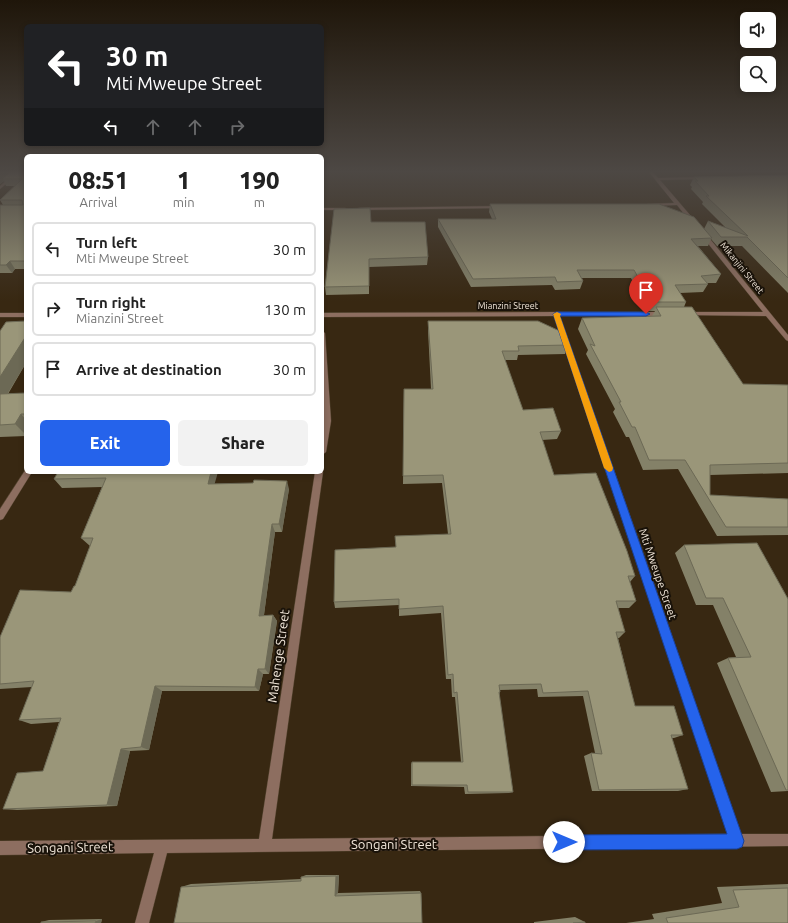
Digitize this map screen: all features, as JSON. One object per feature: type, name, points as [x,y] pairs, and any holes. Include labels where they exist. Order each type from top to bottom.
[{"type":"street","name":"Mikanjini Street","points":[[688,215],[788,339]]},
{"type":"street","name":"Mti Mweupe Street","points":[[556,314],[737,841]]},
{"type":"street","name":"Mianzini Street","points":[[324,315],[673,314]]},
{"type":"street","points":[[681,314],[767,314]]},
{"type":"street","points":[[0,315],[24,315]]},
{"type":"street","points":[[324,368],[327,420],[324,439]]},
{"type":"street","points":[[0,516],[3,507],[27,474]]},
{"type":"street","name":"Mahenge Street","points":[[265,845],[319,474]]},
{"type":"street","name":"Songani Street","points":[[0,848],[788,840]]},
{"type":"street","points":[[142,923],[162,846]]},
{"type":"building","points":[[0,215],[24,215],[24,261],[10,261],[6,265],[0,265]]},
{"type":"building","points":[[333,215],[371,215],[371,222],[425,222],[428,257],[369,259],[369,286],[325,287]]},
{"type":"building","points":[[494,215],[689,215],[694,217],[712,238],[691,239],[721,274],[701,276],[708,284],[675,285],[686,302],[652,302],[634,270],[577,270],[583,281],[557,282],[555,277],[473,279],[438,219],[496,219]]},
{"type":"building","points":[[726,215],[788,215],[788,278],[747,237],[721,237],[708,221],[748,236]]},
{"type":"building","points":[[656,307],[692,307],[743,384],[788,385],[788,463],[710,465],[710,495],[788,499],[788,527],[726,527],[685,460],[649,460],[635,427],[632,427],[619,402],[621,402],[590,344],[595,346],[582,318],[661,316]]},
{"type":"building","points":[[24,321],[24,339],[0,377],[0,331],[6,322]]},
{"type":"building","points":[[428,321],[538,321],[564,333],[568,345],[518,346],[519,351],[502,351],[523,410],[553,408],[561,431],[540,432],[554,475],[596,473],[627,551],[635,576],[628,576],[636,601],[616,601],[625,632],[616,632],[635,706],[674,706],[683,735],[671,735],[688,789],[599,790],[591,753],[602,754],[588,691],[543,693],[541,684],[499,685],[513,792],[468,792],[467,785],[412,785],[412,762],[463,762],[457,692],[454,693],[453,674],[448,675],[443,606],[399,609],[399,599],[334,602],[335,550],[396,547],[395,536],[451,534],[443,475],[403,476],[404,389],[433,389]]},
{"type":"building","points":[[24,393],[24,414],[21,414],[15,424],[0,425],[0,394]]},
{"type":"building","points":[[57,474],[210,474],[208,484],[253,483],[254,480],[287,481],[279,524],[272,524],[259,616],[273,615],[265,669],[258,669],[255,687],[155,686],[141,747],[121,749],[107,805],[3,809],[17,773],[43,771],[61,718],[19,720],[34,681],[0,684],[0,637],[20,590],[71,592],[75,586],[93,538],[81,538],[106,478],[54,479]]},
{"type":"building","points":[[757,543],[788,599],[788,790],[786,790],[728,658],[751,657],[723,598],[706,598],[684,545]]},
{"type":"building","points":[[336,876],[335,896],[421,893],[422,923],[174,923],[181,887],[301,881],[301,877]]},
{"type":"building","points":[[788,888],[788,923],[668,923],[666,918],[739,907],[733,890]]},
{"type":"building","points":[[96,921],[95,923],[41,923],[41,922]]},
{"type":"slow traffic","points":[[557,314],[609,468]]},
{"type":"route","points":[[564,842],[737,841],[556,314],[646,314]]}]
